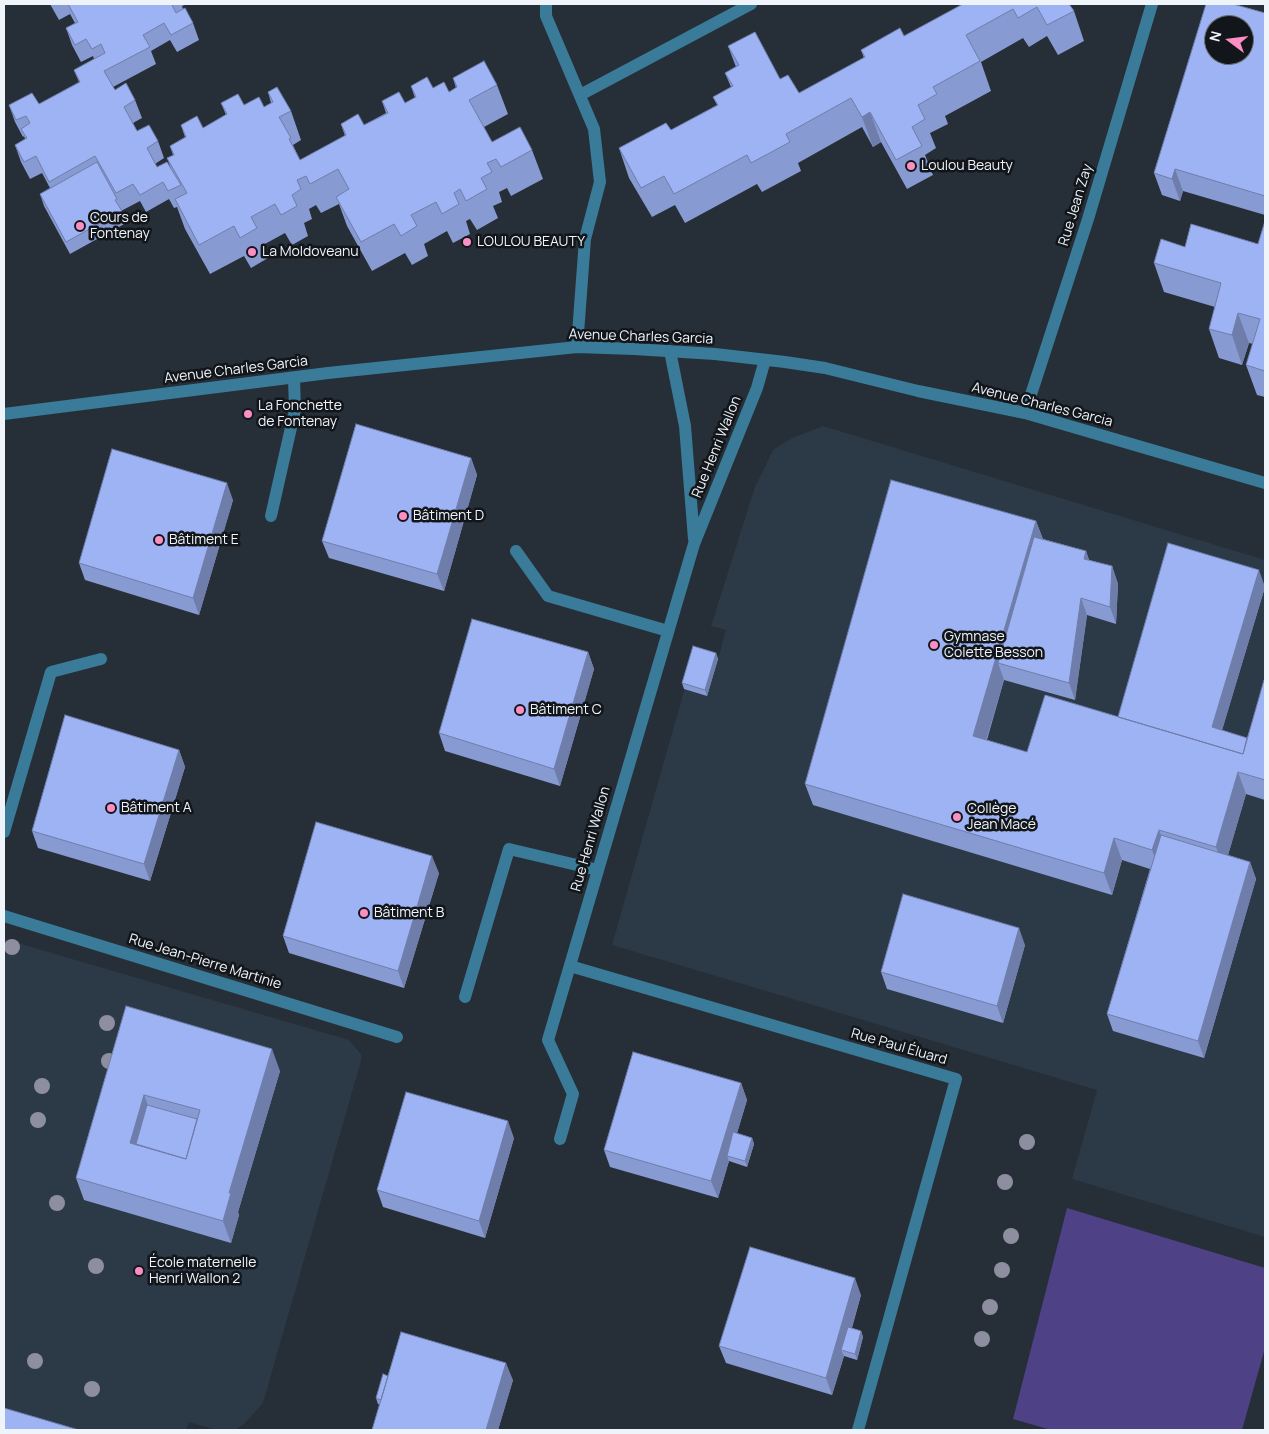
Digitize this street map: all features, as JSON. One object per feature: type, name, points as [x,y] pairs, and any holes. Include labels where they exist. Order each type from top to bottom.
[{"type":"street","points":[[546,4],[546,16],[594,129],[600,182],[585,239],[577,347]]},
{"type":"street","points":[[580,96],[751,4]]},
{"type":"street","name":"Rue Jean Zay","points":[[1025,413],[1088,218],[1152,4]]},
{"type":"street","name":"Avenue Charles Garcia","points":[[4,414],[294,378],[577,347],[670,351],[825,368],[918,391],[1025,413],[1265,483]]},
{"type":"street","name":"Rue Henri Wallon","points":[[670,351],[686,426],[694,544]]},
{"type":"street","name":"Rue Henri Wallon","points":[[560,1139],[573,1094],[548,1040],[694,544],[757,388],[765,360]]},
{"type":"street","points":[[271,516],[295,410],[294,378]]},
{"type":"street","points":[[516,551],[548,596],[668,631]]},
{"type":"street","points":[[4,832],[52,672],[101,659]]},
{"type":"street","points":[[465,997],[509,849],[598,870]]},
{"type":"street","name":"Rue Jean-Pierre Martinie","points":[[4,916],[397,1038]]},
{"type":"street","name":"Rue Paul Éluard","points":[[570,966],[956,1079],[858,1430]]},
{"type":"shaded area","name":"Collège Jean Macé","points":[[823,426],[1265,560],[1265,1237],[1072,1179],[1097,1090],[612,945],[695,652],[718,659],[726,630],[711,626],[755,487],[773,450],[792,438]]},
{"type":"shaded area","points":[[4,939],[349,1040],[361,1054],[361,1061],[263,1403],[244,1424],[235,1430],[216,1430],[189,1422],[186,1430],[4,1430]]},
{"type":"shaded area","points":[[1067,1208],[1265,1268],[1265,1348],[1242,1430],[1051,1430],[1013,1419]]},
{"type":"building","points":[[68,4],[173,4],[176,13],[185,8],[193,23],[171,35],[164,23],[143,35],[150,47],[104,71],[115,90],[126,83],[135,100],[124,107],[137,131],[149,125],[158,141],[147,148],[157,167],[167,162],[181,185],[168,191],[163,182],[140,195],[133,184],[116,193],[95,156],[49,182],[36,156],[24,162],[15,145],[27,138],[21,129],[30,123],[26,116],[16,120],[9,105],[32,93],[39,104],[80,82],[74,70],[105,53],[101,44],[92,49],[86,39],[75,45],[66,28],[78,22]]},
{"type":"building","points":[[963,4],[1069,4],[1074,11],[1047,25],[1037,7],[1018,18],[1013,9],[966,35],[980,61],[933,87],[937,94],[918,105],[925,119],[912,127],[922,146],[896,160],[870,112],[862,117],[851,98],[786,134],[790,142],[751,163],[747,155],[674,194],[664,176],[641,188],[619,148],[666,123],[671,130],[718,105],[713,97],[733,86],[725,73],[739,65],[728,46],[755,32],[780,79],[788,75],[799,93],[865,57],[861,50],[900,28],[904,36]]},
{"type":"building","points":[[1206,4],[1233,4],[1265,13],[1265,196],[1175,169],[1172,179],[1154,173]]},
{"type":"building","points":[[484,61],[497,85],[469,100],[492,142],[520,127],[532,150],[501,167],[496,159],[487,163],[492,172],[481,178],[487,189],[466,201],[460,189],[454,193],[459,204],[442,214],[436,202],[411,215],[417,226],[401,236],[394,224],[361,242],[336,197],[349,189],[338,169],[310,184],[306,176],[297,180],[301,189],[292,195],[297,206],[281,215],[275,204],[251,217],[257,228],[240,238],[234,226],[199,245],[175,199],[187,193],[167,158],[174,155],[170,146],[186,137],[181,125],[197,116],[203,128],[227,114],[221,103],[238,94],[244,105],[259,97],[264,107],[273,102],[268,92],[277,87],[291,111],[279,117],[291,138],[289,139],[300,160],[346,135],[341,124],[358,114],[364,125],[388,113],[382,101],[399,92],[405,103],[416,97],[411,86],[427,77],[433,88],[444,82],[449,92],[457,87],[453,78]]},
{"type":"building","points":[[97,162],[122,211],[66,242],[40,194]]},
{"type":"building","points":[[1265,221],[1265,371],[1246,365],[1260,319],[1238,313],[1232,335],[1209,329],[1221,283],[1154,263],[1161,239],[1185,247],[1191,224],[1258,244]]},
{"type":"building","name":"Bâtiment D","points":[[356,424],[471,458],[437,574],[322,541]]},
{"type":"building","name":"Bâtiment E","points":[[112,449],[227,483],[193,598],[79,563]]},
{"type":"building","points":[[891,480],[1036,521],[973,736],[1027,752],[1045,695],[1243,754],[1265,680],[1265,780],[1238,772],[1216,847],[1159,830],[1152,850],[1114,838],[1104,873],[805,784]]},
{"type":"building","points":[[1034,537],[1086,551],[1084,559],[1112,566],[1110,607],[1081,598],[1069,683],[998,663]]},
{"type":"building","points":[[1168,543],[1259,570],[1212,727],[1247,738],[1243,754],[1118,717]]},
{"type":"building","name":"Bâtiment C","points":[[472,619],[588,652],[554,769],[439,733]]},
{"type":"building","points":[[693,646],[716,653],[705,690],[682,683]]},
{"type":"building","name":"Bâtiment A","points":[[65,715],[179,750],[144,864],[32,831]]},
{"type":"building","name":"Bâtiment B","points":[[316,822],[432,856],[398,971],[283,936]]},
{"type":"building","points":[[1161,835],[1250,862],[1198,1041],[1107,1014]]},
{"type":"building","points":[[903,894],[1019,928],[997,1006],[881,972]]},
{"type":"building","points":[[126,1006],[272,1049],[229,1193],[231,1193],[223,1221],[76,1178]],"holes":[[[144,1095],[200,1110],[186,1159],[130,1143]]]},
{"type":"building","points":[[633,1052],[741,1083],[711,1181],[604,1150]]},
{"type":"building","points":[[406,1092],[508,1121],[479,1221],[377,1190]]},
{"type":"building","points":[[147,1105],[197,1119],[186,1159],[136,1144]]},
{"type":"building","points":[[733,1132],[752,1138],[745,1161],[727,1156]]},
{"type":"building","points":[[750,1247],[855,1278],[826,1378],[719,1346]]},
{"type":"building","points":[[848,1327],[861,1331],[855,1354],[841,1350]]},
{"type":"building","points":[[401,1332],[506,1363],[486,1430],[372,1430]]},
{"type":"building","points":[[383,1374],[388,1376],[381,1400],[376,1398]]},
{"type":"building","points":[[4,1408],[79,1430],[4,1430]]},
{"type":"place","name":"Loulou Beauty","points":[[911,166]]},
{"type":"place","name":"Cours de Fontenay","points":[[80,226]]},
{"type":"place","name":"LOULOU BEAUTY","points":[[467,242]]},
{"type":"place","name":"La Moldoveanu","points":[[252,252]]},
{"type":"place","name":"La Fonchette de Fontenay","points":[[248,414]]},
{"type":"place","name":"Bâtiment D","points":[[403,516]]},
{"type":"place","name":"Bâtiment E","points":[[159,540]]},
{"type":"place","name":"Gymnase Colette Besson","points":[[934,645]]},
{"type":"place","name":"Bâtiment C","points":[[520,710]]},
{"type":"place","name":"Bâtiment A","points":[[111,808]]},
{"type":"place","name":"Collège Jean Macé","points":[[957,817]]},
{"type":"place","name":"Bâtiment B","points":[[364,913]]},
{"type":"place","name":"École maternelle Henri Wallon 2","points":[[139,1271]]}]
